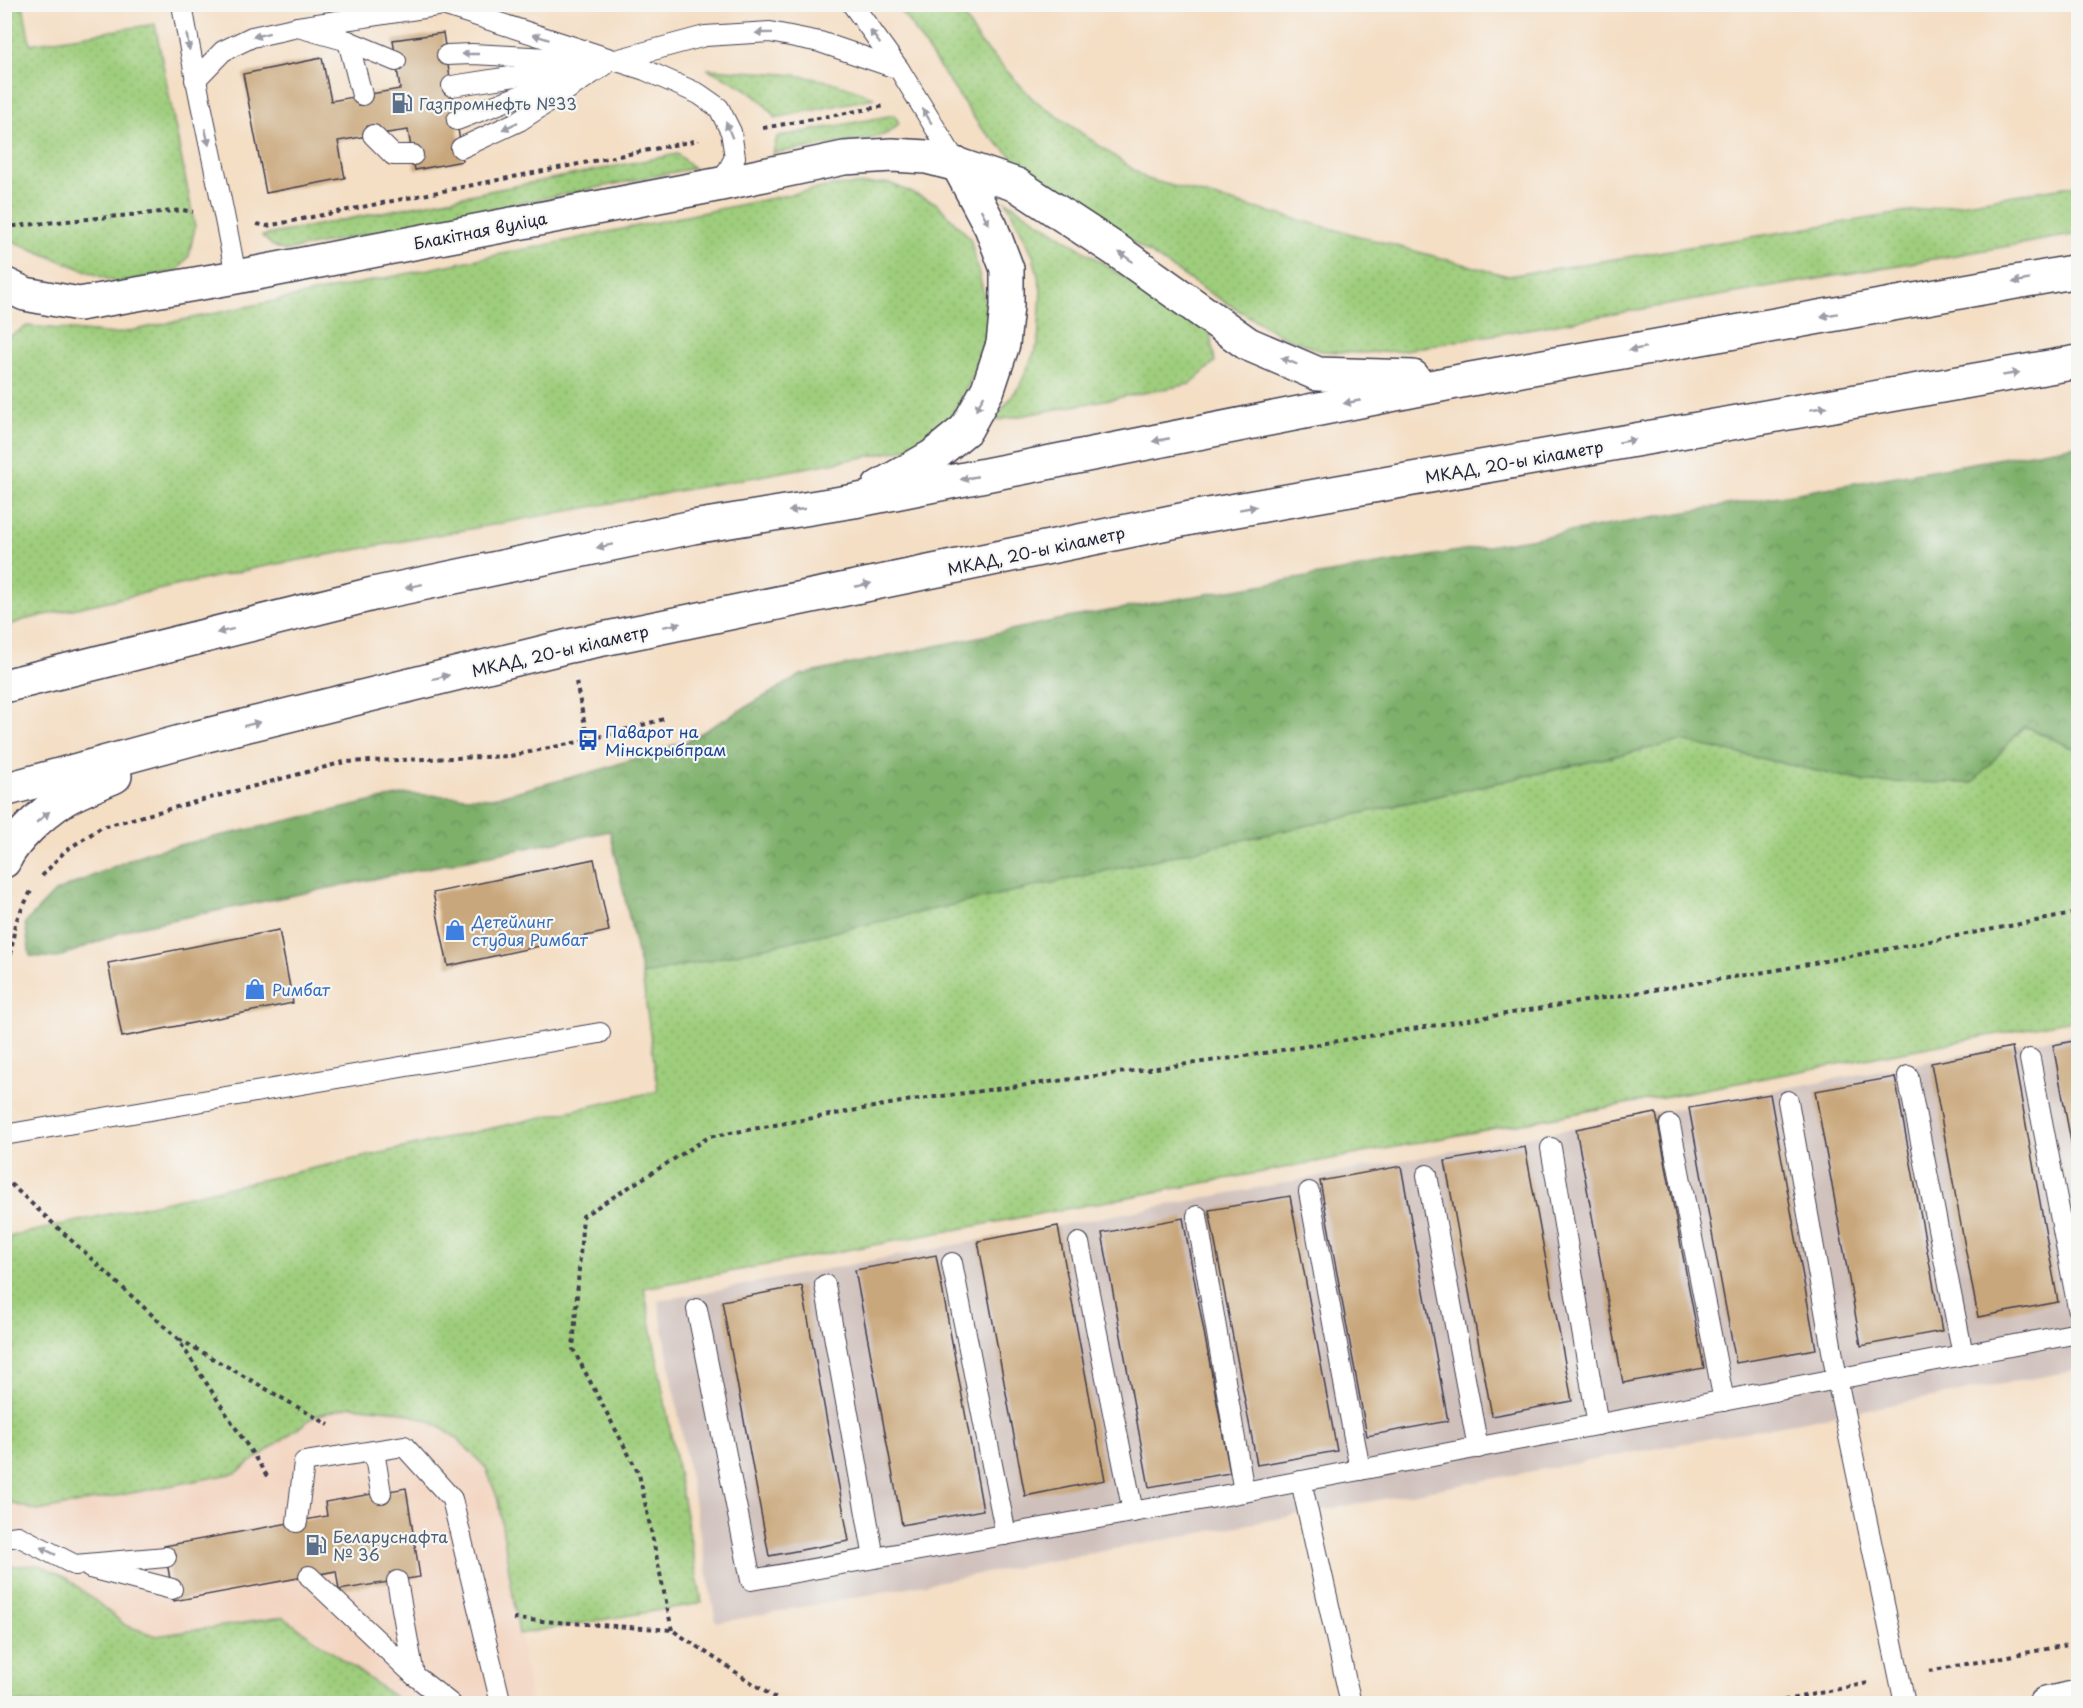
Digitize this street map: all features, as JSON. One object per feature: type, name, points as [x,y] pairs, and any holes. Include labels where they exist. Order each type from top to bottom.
[{"type":"main road","name":"Блакітная вуліца","points":[[4,284],[25,294],[79,304],[236,277],[721,184],[844,158],[892,155],[927,157],[1017,185],[1116,250],[1248,344],[1318,374],[1471,379]]},
{"type":"main road","points":[[854,501],[933,456],[966,429],[988,389],[1004,344],[1007,306],[1006,269],[991,227],[958,165]]},
{"type":"main road","points":[[4,686],[373,594],[693,527],[854,501],[1471,379],[2079,271]]},
{"type":"main road","name":"МКАД, 20-ы кіламетр","points":[[4,790],[195,738],[569,646],[1191,518],[2079,362]]},
{"type":"main road","points":[[4,861],[29,829],[63,800],[195,738]]},
{"type":"main road","points":[[2045,1704],[2079,1697]]},
{"type":"lane","points":[[182,4],[195,80],[236,277]]},
{"type":"lane","points":[[852,4],[899,69],[958,165]]},
{"type":"lane","points":[[195,80],[223,51],[252,37],[298,27],[443,5],[645,70],[699,94],[719,108],[731,132],[735,157],[721,184]]},
{"type":"lane","points":[[298,27],[348,41],[396,61]]},
{"type":"lane","points":[[457,120],[612,61],[705,36],[770,32],[820,42],[899,69]]},
{"type":"lane","points":[[348,41],[362,95]]},
{"type":"lane","points":[[447,55],[472,54],[612,61]]},
{"type":"lane","points":[[452,86],[612,61]]},
{"type":"lane","points":[[461,148],[519,122],[612,61]]},
{"type":"lane","points":[[373,135],[393,155],[413,155]]},
{"type":"lane","points":[[4,1135],[600,1033]]},
{"type":"lane","points":[[2030,1059],[2079,1308]]},
{"type":"lane","points":[[1908,1076],[1963,1355]]},
{"type":"lane","points":[[1788,1101],[1837,1379],[1905,1704]]},
{"type":"lane","points":[[1670,1125],[1724,1401]]},
{"type":"lane","points":[[1551,1148],[1598,1425]]},
{"type":"lane","points":[[1427,1176],[1478,1448]]},
{"type":"lane","points":[[1309,1192],[1360,1470]]},
{"type":"lane","points":[[1197,1216],[1244,1492]]},
{"type":"lane","points":[[1079,1243],[1133,1512]]},
{"type":"lane","points":[[952,1263],[1006,1535]]},
{"type":"lane","points":[[825,1285],[874,1558]]},
{"type":"lane","points":[[697,1309],[751,1580],[1244,1492],[2079,1333]]},
{"type":"lane","points":[[297,1522],[304,1462],[404,1446],[452,1499],[501,1704]]},
{"type":"lane","points":[[374,1451],[381,1493]]},
{"type":"lane","points":[[1301,1481],[1351,1704]]},
{"type":"lane","points":[[4,1538],[18,1536],[75,1565],[172,1589]]},
{"type":"lane","points":[[75,1565],[166,1557]]},
{"type":"lane","points":[[309,1576],[414,1676],[451,1704]]},
{"type":"lane","points":[[397,1581],[414,1676]]},
{"type":"path","points":[[775,126],[885,106]]},
{"type":"path","points":[[4,227],[183,210],[267,226],[677,145]]},
{"type":"path","points":[[4,501],[4,506]]},
{"type":"path","points":[[569,646],[588,740]]},
{"type":"path","points":[[4,1051],[7,1051],[8,978],[15,923],[36,882],[65,851],[102,827],[344,762],[510,756],[588,740],[664,719]]},
{"type":"path","points":[[672,1630],[639,1474],[573,1349],[583,1216],[709,1137],[912,1100],[1233,1058],[1765,972],[2079,913]]},
{"type":"path","points":[[4,1178],[177,1338],[374,1451]]},
{"type":"path","points":[[177,1338],[297,1522]]},
{"type":"path","points":[[480,1617],[672,1630],[784,1704]]},
{"type":"shaded area","points":[[2078,1033],[2078,1370],[716,1623],[658,1301]]},
{"type":"shaded area","points":[[351,1406],[398,1411],[430,1421],[457,1438],[486,1468],[498,1500],[531,1703],[403,1703],[283,1617],[156,1636],[126,1625],[106,1610],[8,1566],[5,1569],[5,1494],[11,1503],[38,1511],[236,1473],[315,1416]]},
{"type":"green space","points":[[5,5],[23,5],[30,44],[155,24],[195,227],[189,256],[177,271],[117,283],[21,245],[5,236]]},
{"type":"green space","points":[[897,5],[957,5],[979,41],[1033,99],[1147,179],[1508,276],[2078,185],[2078,234],[1399,351],[1360,353],[1321,351],[1280,335],[1210,293],[1037,179],[981,128]]},
{"type":"green space","points":[[707,69],[813,78],[854,89],[874,98],[775,118],[762,101],[754,95]]},
{"type":"green space","points":[[894,115],[899,123],[887,133],[871,139],[773,153],[777,137]]},
{"type":"green space","points":[[677,154],[694,168],[285,251],[273,246],[262,236]]},
{"type":"green space","points":[[889,183],[936,203],[970,238],[990,319],[975,372],[952,417],[919,447],[256,568],[23,620],[5,627],[4,526],[12,501],[4,478],[5,339],[27,326],[115,334],[831,186]]},
{"type":"green space","points":[[1006,201],[1210,332],[1215,362],[1190,384],[994,421],[1020,385],[1038,344],[1041,290],[1033,255]]},
{"type":"green space","points":[[2078,445],[2078,750],[2024,726],[1973,783],[1867,782],[1682,741],[642,975],[610,831],[132,928],[57,958],[30,956],[25,923],[55,892],[148,852],[406,794],[492,798],[603,769],[689,740],[801,675],[1067,618]]},
{"type":"green space","points":[[2024,726],[2078,750],[2078,1019],[644,1288],[702,1603],[519,1634],[498,1500],[486,1468],[457,1438],[430,1421],[398,1411],[351,1406],[315,1416],[236,1473],[38,1511],[11,1503],[5,1494],[4,1284],[11,1236],[658,1091],[642,975],[1682,741],[1867,782],[1973,782]]},
{"type":"green space","points":[[40,1565],[67,1578],[125,1625],[156,1636],[283,1617],[403,1703],[5,1703],[5,1569],[8,1566]]},
{"type":"building","points":[[443,33],[463,161],[415,170],[408,130],[373,135],[338,141],[345,178],[266,193],[243,74],[322,58],[331,101],[400,89],[393,40]]},
{"type":"building","points":[[594,859],[609,931],[448,966],[433,893]]},
{"type":"building","points":[[279,930],[293,1003],[122,1037],[108,963]]},
{"type":"building","points":[[2078,1040],[2078,1174],[2077,1174],[2053,1045]]},
{"type":"building","points":[[2012,1047],[2058,1302],[1978,1317],[1931,1063]]},
{"type":"building","points":[[1895,1077],[1942,1331],[1861,1346],[1815,1091]]},
{"type":"building","points":[[1770,1094],[1816,1349],[1736,1363],[1689,1108]]},
{"type":"building","points":[[1656,1113],[1704,1368],[1623,1383],[1576,1129]]},
{"type":"building","points":[[1525,1147],[1572,1401],[1492,1416],[1445,1161]]},
{"type":"building","points":[[1401,1166],[1448,1421],[1367,1436],[1320,1181]]},
{"type":"building","points":[[1290,1196],[1337,1451],[1257,1465],[1209,1210]]},
{"type":"building","points":[[1183,1218],[1230,1473],[1149,1487],[1102,1233]]},
{"type":"building","points":[[1058,1226],[1105,1480],[1025,1496],[978,1241]]},
{"type":"building","points":[[936,1255],[983,1510],[902,1525],[855,1270]]},
{"type":"building","points":[[802,1286],[849,1541],[769,1556],[722,1301]]},
{"type":"building","points":[[406,1488],[420,1577],[339,1590],[336,1571],[174,1601],[164,1546],[327,1516],[325,1502]]},
{"type":"place","name":"Газпромнефть №33","points":[[402,103]]},
{"type":"place","name":"Паварот на Мінскрыбпрам","points":[[588,740]]},
{"type":"place","name":"Детейлинг студия Римбат","points":[[455,930]]},
{"type":"place","name":"Римбат","points":[[255,989]]},
{"type":"place","name":"Беларуснафта № 36","points":[[316,1545]]}]
